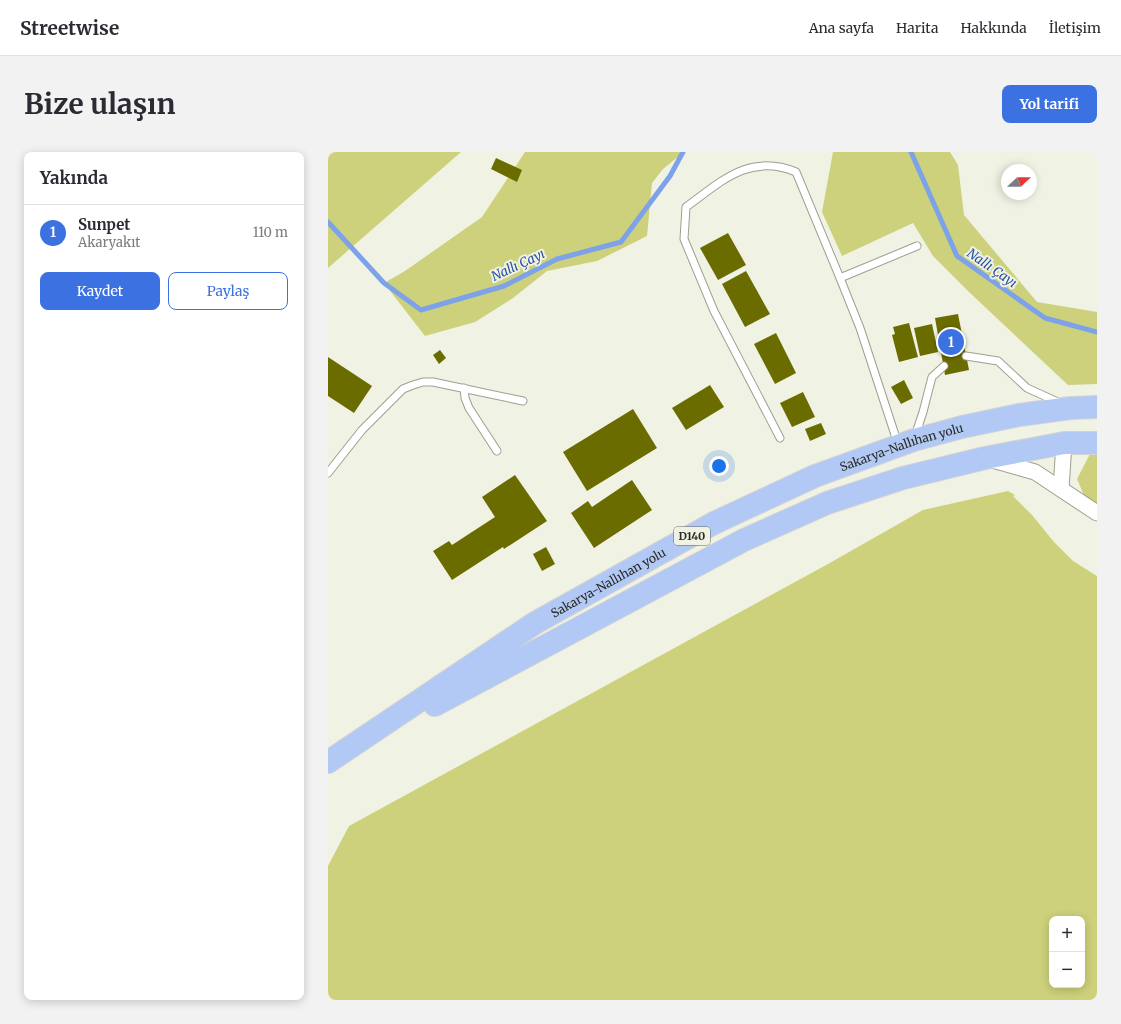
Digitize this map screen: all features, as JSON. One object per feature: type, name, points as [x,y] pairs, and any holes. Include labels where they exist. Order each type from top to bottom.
[{"type":"main road","name":"Sakarya-Nallıhan yolu","points":[[1097,407],[1071,408],[1012,417],[962,427],[906,443],[815,476],[714,523],[535,623],[328,762],[744,540],[827,503],[903,478],[985,458],[1064,443],[1097,442]]},
{"type":"street","points":[[1061,489],[1064,443]]},
{"type":"street","points":[[985,458],[1035,472],[1097,513]]},
{"type":"lane","points":[[780,438],[714,311],[684,239],[686,207],[737,172],[747,168],[769,165],[787,168],[796,172],[906,443]]},
{"type":"lane","points":[[840,278],[917,246]]},
{"type":"lane","points":[[966,356],[998,361],[1027,388],[1071,408]]},
{"type":"lane","points":[[906,443],[923,412],[932,377],[944,366]]},
{"type":"lane","points":[[328,473],[362,430],[396,396],[404,389],[413,385],[423,382],[433,382],[523,401]]},
{"type":"lane","points":[[464,388],[465,398],[469,408],[497,451]]},
{"type":"green space","points":[[328,152],[461,152],[328,268]]},
{"type":"green space","points":[[525,152],[684,152],[663,169],[652,183],[647,236],[597,261],[547,271],[513,298],[475,322],[425,336],[384,283],[405,271],[482,217]]},
{"type":"green space","points":[[833,152],[950,152],[958,165],[964,215],[1037,302],[1097,312],[1097,384],[1068,385],[933,256],[913,223],[842,256],[822,212]]},
{"type":"green space","points":[[1097,451],[1097,506],[1086,500],[1077,479],[1091,452]]},
{"type":"green space","points":[[1008,491],[1015,495],[1013,496],[1073,561],[1097,576],[1097,1000],[328,1000],[328,866],[349,826],[828,564],[923,510]]},
{"type":"building","points":[[496,158],[522,170],[517,182],[491,169]]},
{"type":"building","points":[[728,233],[746,265],[718,280],[700,248]]},
{"type":"building","points":[[746,271],[770,314],[745,327],[722,284]]},
{"type":"building","points":[[958,314],[969,370],[945,375],[935,318]]},
{"type":"building","points":[[909,323],[918,357],[899,362],[892,335],[895,334],[893,327]]},
{"type":"building","points":[[932,324],[938,352],[920,356],[914,328]]},
{"type":"building","points":[[776,333],[796,373],[775,384],[754,344]]},
{"type":"building","points":[[440,350],[446,358],[439,364],[433,355]]},
{"type":"building","points":[[328,357],[372,386],[354,413],[328,396]]},
{"type":"building","points":[[904,380],[913,398],[901,404],[891,387]]},
{"type":"building","points":[[710,385],[724,407],[686,430],[672,408]]},
{"type":"building","points":[[803,392],[815,417],[792,427],[780,403]]},
{"type":"building","points":[[633,409],[657,448],[587,491],[563,452]]},
{"type":"building","points":[[821,423],[826,434],[810,441],[805,429]]},
{"type":"building","points":[[515,475],[547,521],[452,580],[433,551],[449,541],[452,545],[495,517],[482,497]]},
{"type":"building","points":[[632,480],[652,510],[594,548],[571,513],[588,501],[592,507]]},
{"type":"building","points":[[546,547],[555,564],[542,571],[533,554]]},
{"type":"waterway","name":"Nallı Çayı","points":[[328,222],[384,283],[421,310],[504,286],[557,259],[621,242],[670,176],[683,152]]},
{"type":"waterway","name":"Nallı Çayı","points":[[911,152],[957,256],[1045,318],[1097,332]]},
{"type":"place","name":"Sunpet","points":[[951,342]]}]
